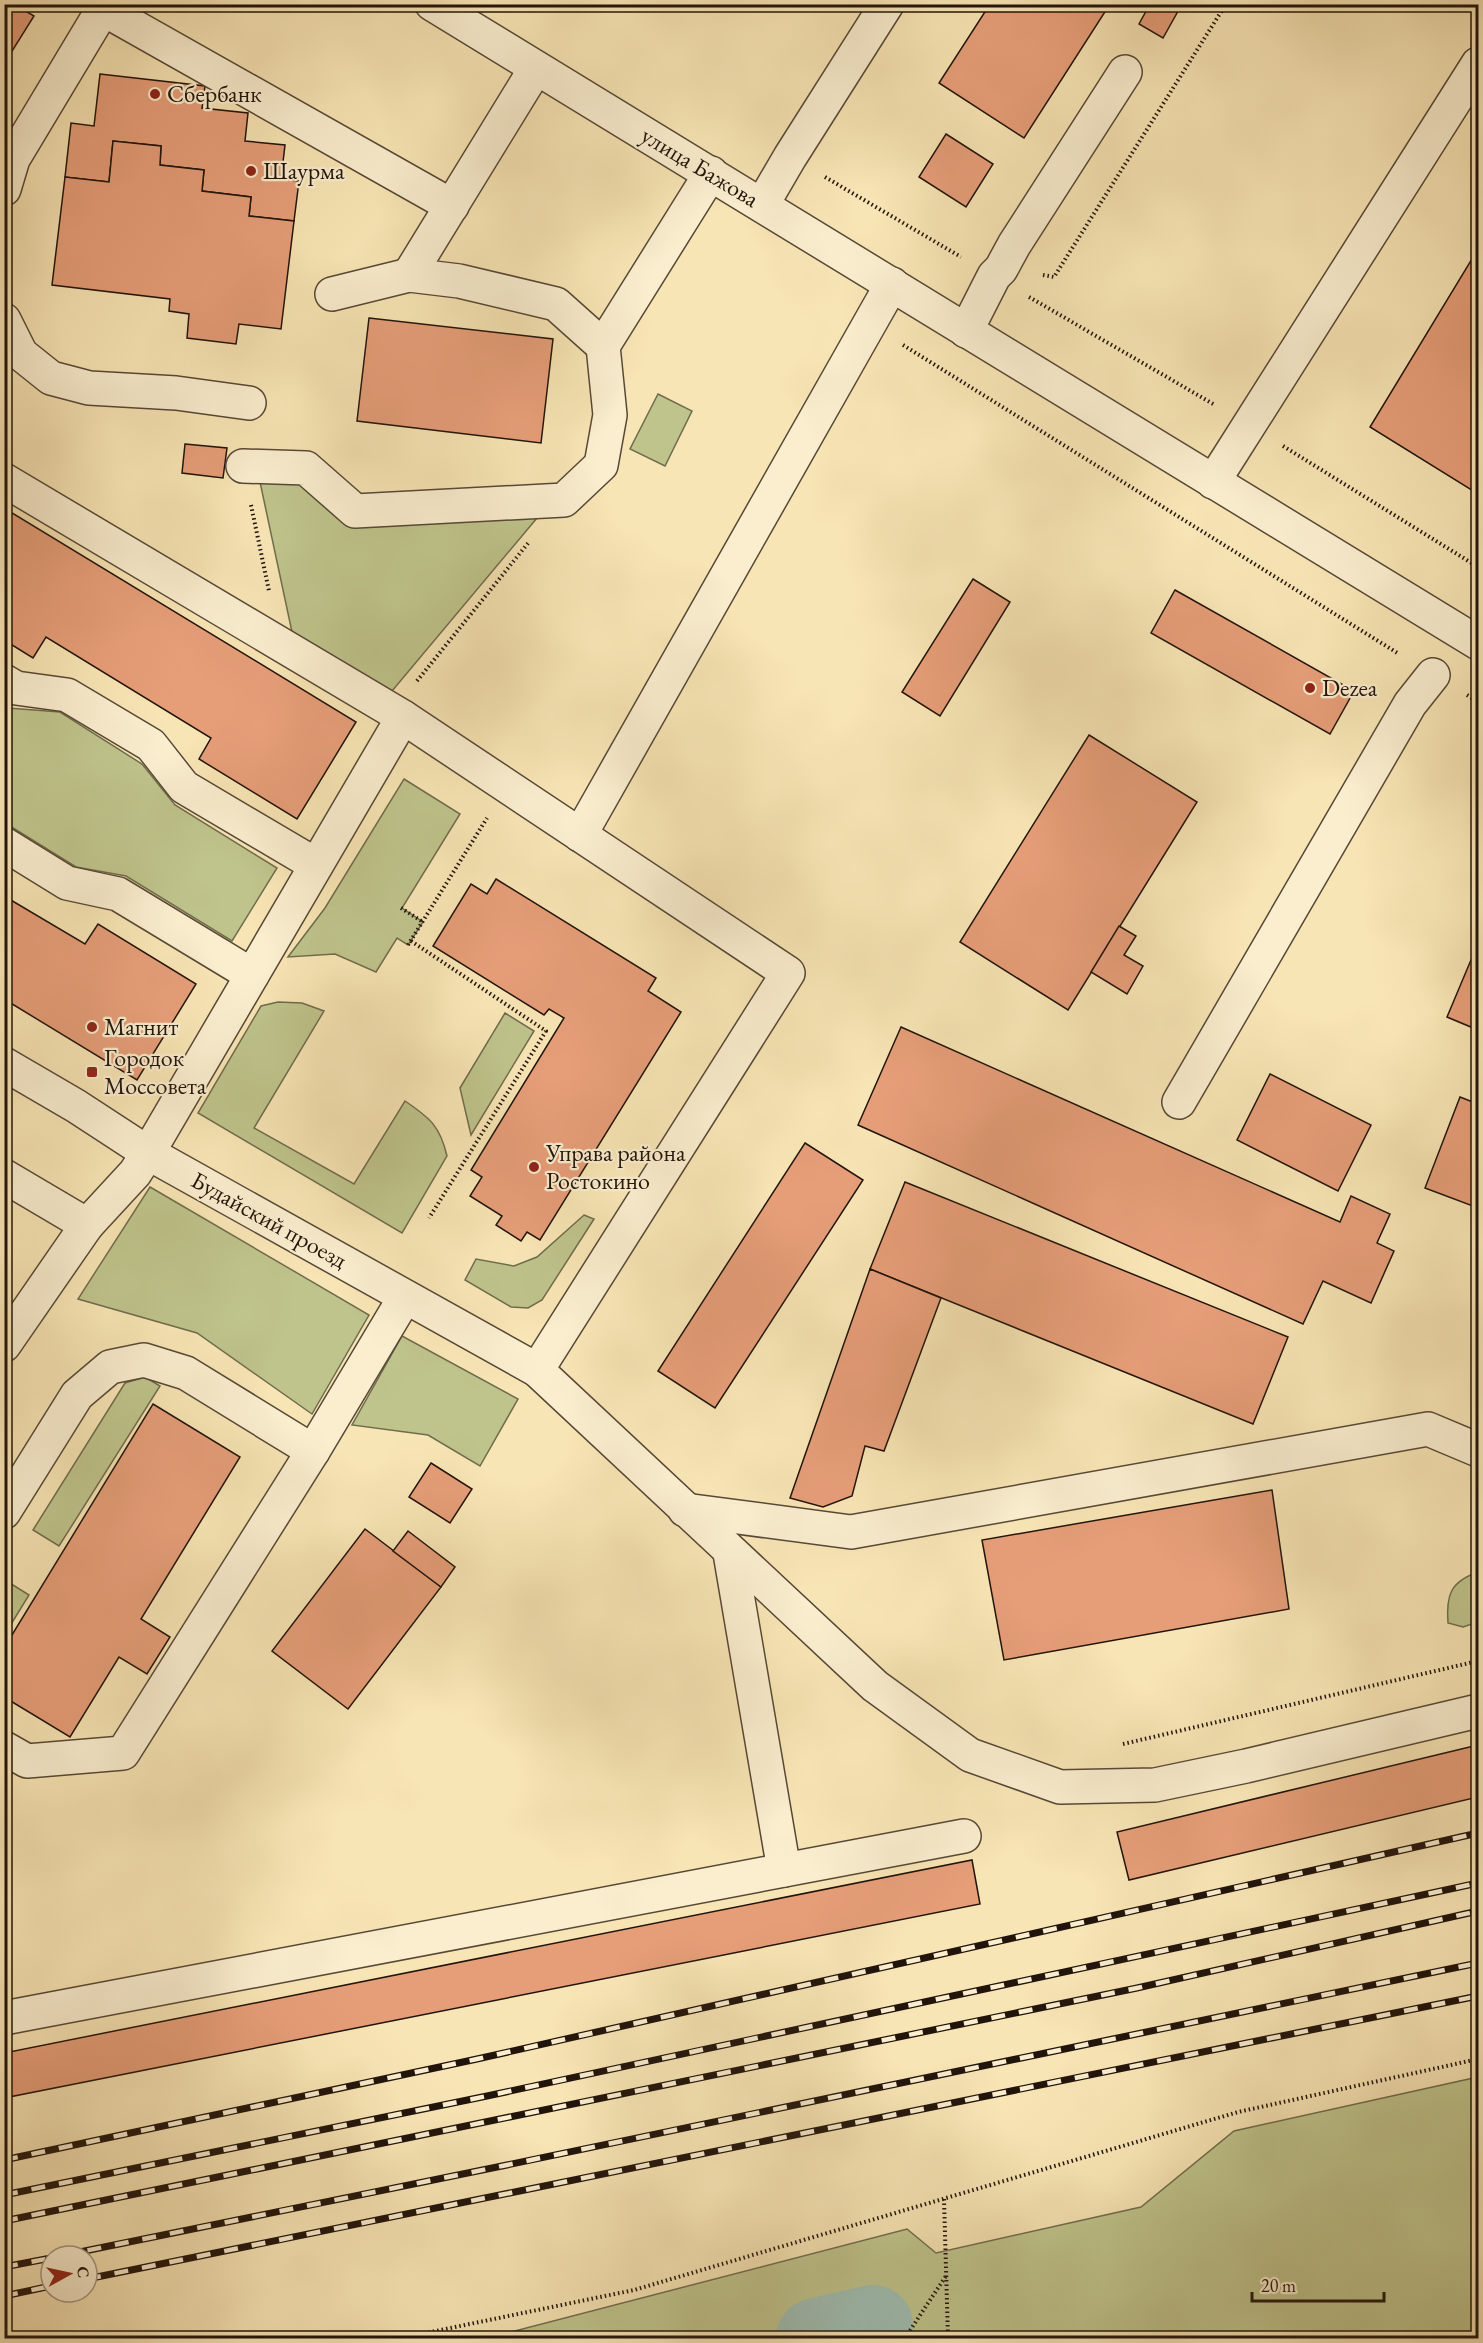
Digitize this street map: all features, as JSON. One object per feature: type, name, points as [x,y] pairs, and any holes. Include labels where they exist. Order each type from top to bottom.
[{"type":"street","name":"улица Бажова","points":[[432,4],[1479,643]]},
{"type":"street","points":[[762,205],[887,4]]},
{"type":"street","points":[[4,189],[13,159],[105,7],[452,206]]},
{"type":"street","points":[[1213,482],[1479,64]]},
{"type":"street","points":[[409,275],[536,68]]},
{"type":"street","points":[[966,331],[1014,245],[1125,72]]},
{"type":"street","points":[[243,466],[306,468],[355,511],[564,500],[601,465],[610,415],[603,346],[711,173]]},
{"type":"street","points":[[332,294],[409,275],[459,281],[556,304],[603,346]]},
{"type":"street","points":[[580,835],[892,284]]},
{"type":"street","points":[[4,320],[21,354],[51,378],[89,388],[176,393],[249,403]]},
{"type":"street","points":[[4,480],[398,714],[788,973],[537,1370]]},
{"type":"street","points":[[1179,1102],[1410,705],[1433,675]]},
{"type":"street","points":[[4,681],[16,688],[67,695],[151,745],[184,787],[316,865]]},
{"type":"street","points":[[4,1345],[87,1225],[135,1173],[148,1153],[316,865],[398,714]]},
{"type":"street","points":[[4,844],[68,883],[118,894],[252,975]]},
{"type":"street","name":"Будайский проезд","points":[[4,1065],[76,1106],[148,1153],[537,1370],[730,1553],[875,1686],[970,1755],[1060,1787],[1155,1785],[1246,1766],[1479,1710]]},
{"type":"street","points":[[4,1176],[87,1225]]},
{"type":"street","points":[[4,1748],[27,1761],[123,1753],[313,1451],[405,1297]]},
{"type":"street","points":[[4,1512],[77,1395],[110,1367],[144,1360],[186,1372],[313,1451]]},
{"type":"street","points":[[685,1510],[851,1532],[1428,1429],[1479,1450]]},
{"type":"street","points":[[730,1553],[784,1870]]},
{"type":"street","points":[[4,2018],[964,1836]]},
{"type":"path","points":[[997,273],[1054,277],[1226,4]]},
{"type":"path","points":[[790,157],[997,273],[1479,567]]},
{"type":"path","points":[[870,324],[1479,702]]},
{"type":"path","points":[[243,466],[279,644]]},
{"type":"path","points":[[398,714],[564,500]]},
{"type":"path","points":[[429,1218],[546,1031],[409,943],[491,813]]},
{"type":"path","points":[[401,908],[423,922]]},
{"type":"path","points":[[1115,1746],[1479,1661]]},
{"type":"path","points":[[402,2338],[634,2290],[1238,2112],[1479,2059]]},
{"type":"path","points":[[944,2199],[948,2338]]},
{"type":"path","points":[[905,2338],[946,2276]]},
{"type":"green space","points":[[658,394],[692,411],[665,466],[630,449]]},
{"type":"green space","points":[[260,482],[300,484],[347,525],[542,512],[392,691],[292,632]]},
{"type":"green space","points":[[5,705],[8,708],[60,712],[142,764],[175,805],[277,868],[232,941],[126,876],[76,867],[5,823]]},
{"type":"green space","points":[[404,779],[460,814],[402,908],[423,922],[408,945],[397,938],[376,972],[335,954],[288,957],[325,908]]},
{"type":"green space","points":[[278,1002],[302,1003],[324,1011],[254,1128],[354,1184],[405,1101],[414,1107],[433,1124],[441,1137],[447,1156],[402,1233],[198,1113],[261,1006]]},
{"type":"green space","points":[[505,1013],[534,1031],[471,1135],[460,1088]]},
{"type":"green space","points":[[150,1187],[369,1315],[312,1414],[197,1333],[78,1299]]},
{"type":"green space","points":[[584,1215],[594,1219],[542,1300],[528,1308],[511,1307],[465,1280],[476,1259],[514,1266],[537,1257]]},
{"type":"green space","points":[[402,1336],[518,1399],[480,1466],[428,1435],[352,1425]]},
{"type":"green space","points":[[145,1377],[160,1386],[59,1546],[33,1530],[125,1383]]},
{"type":"green space","points":[[1478,1572],[1478,1622],[1463,1627],[1448,1623],[1449,1597],[1452,1591],[1461,1580]]},
{"type":"green space","points":[[5,1580],[29,1595],[5,1634]]},
{"type":"green space","points":[[1478,2077],[1478,2338],[488,2338],[907,2229],[936,2253],[1141,2207],[1234,2131]]},
{"type":"building","points":[[4,4],[14,4],[34,16],[4,64]]},
{"type":"building","points":[[990,4],[1110,4],[1024,138],[939,83]]},
{"type":"building","points":[[1150,4],[1182,4],[1163,38],[1139,24]]},
{"type":"building","points":[[100,74],[205,86],[202,108],[248,113],[245,141],[285,145],[281,179],[299,181],[294,221],[249,216],[251,197],[202,191],[204,170],[160,165],[161,146],[113,141],[109,182],[65,177],[71,123],[94,126]]},
{"type":"building","points":[[946,134],[993,164],[966,207],[919,177]]},
{"type":"building","points":[[113,141],[161,146],[160,165],[204,170],[202,191],[251,197],[249,216],[294,221],[281,329],[239,324],[236,344],[187,338],[189,314],[169,311],[170,299],[52,285],[65,177],[109,182]]},
{"type":"building","points":[[1478,249],[1478,494],[1370,427]]},
{"type":"building","points":[[369,318],[553,339],[541,443],[357,421]]},
{"type":"building","points":[[185,444],[227,448],[223,478],[182,473]]},
{"type":"building","points":[[4,508],[356,722],[297,819],[199,759],[211,738],[46,637],[33,658],[4,640]]},
{"type":"building","points":[[973,579],[1010,602],[940,716],[902,692]]},
{"type":"building","points":[[1175,590],[1354,691],[1330,734],[1151,633]]},
{"type":"building","points":[[1089,735],[1197,802],[1068,1010],[960,942]]},
{"type":"building","points":[[496,879],[656,978],[648,991],[681,1012],[540,1240],[527,1232],[521,1241],[496,1225],[502,1216],[470,1196],[482,1177],[471,1170],[564,1018],[549,1009],[544,1015],[433,946],[471,884],[487,894]]},
{"type":"building","points":[[4,896],[85,944],[98,924],[196,984],[137,1080],[4,999]]},
{"type":"building","points":[[1119,926],[1136,936],[1124,955],[1143,966],[1127,994],[1091,972]]},
{"type":"building","points":[[1476,948],[1478,949],[1478,1030],[1447,1017]]},
{"type":"building","points":[[901,1027],[1340,1222],[1351,1196],[1390,1214],[1377,1243],[1394,1251],[1371,1303],[1323,1281],[1303,1324],[858,1125]]},
{"type":"building","points":[[1270,1074],[1371,1125],[1338,1191],[1237,1140]]},
{"type":"building","points":[[1460,1097],[1478,1104],[1478,1208],[1425,1188]]},
{"type":"building","points":[[805,1143],[863,1180],[715,1408],[658,1371]]},
{"type":"building","points":[[905,1182],[1288,1337],[1253,1424],[870,1269]]},
{"type":"building","points":[[870,1269],[941,1298],[884,1451],[865,1446],[852,1496],[823,1507],[790,1498]]},
{"type":"building","points":[[153,1404],[240,1457],[141,1619],[170,1637],[147,1674],[119,1657],[70,1737],[4,1697],[4,1648]]},
{"type":"building","points":[[431,1463],[472,1489],[450,1523],[409,1497]]},
{"type":"building","points":[[1272,1490],[1289,1609],[1004,1660],[982,1540]]},
{"type":"building","points":[[365,1529],[441,1587],[348,1709],[272,1651]]},
{"type":"building","points":[[408,1531],[455,1567],[441,1587],[393,1551]]},
{"type":"building","points":[[1478,1745],[1478,1797],[1129,1880],[1117,1832]]},
{"type":"building","points":[[972,1860],[980,1904],[4,2098],[4,2053]]},
{"type":"waterway","points":[[854,2330],[855,2310]]},
{"type":"waterway","points":[[816,2338],[873,2325]]},
{"type":"railway","points":[[4,2160],[477,2059],[1478,1833]]},
{"type":"railway","points":[[4,2195],[487,2096],[1478,1883]]},
{"type":"railway","points":[[4,2221],[1137,1988],[1478,1911]]},
{"type":"railway","points":[[99,2248],[1478,1963]]},
{"type":"railway","points":[[99,2277],[1478,1996]]},
{"type":"railway","points":[[4,2267],[39,2260]]},
{"type":"railway","points":[[4,2296],[39,2289]]},
{"type":"place","name":"Сбербанк","points":[[155,94]]},
{"type":"place","name":"Шаурма","points":[[251,171]]},
{"type":"place","name":"Dezea","points":[[1310,688]]},
{"type":"place","name":"Магнит","points":[[92,1027]]},
{"type":"place","name":"Городок Моссовета","points":[[92,1072]]},
{"type":"place","name":"Управа района Ростокино","points":[[534,1167]]}]
